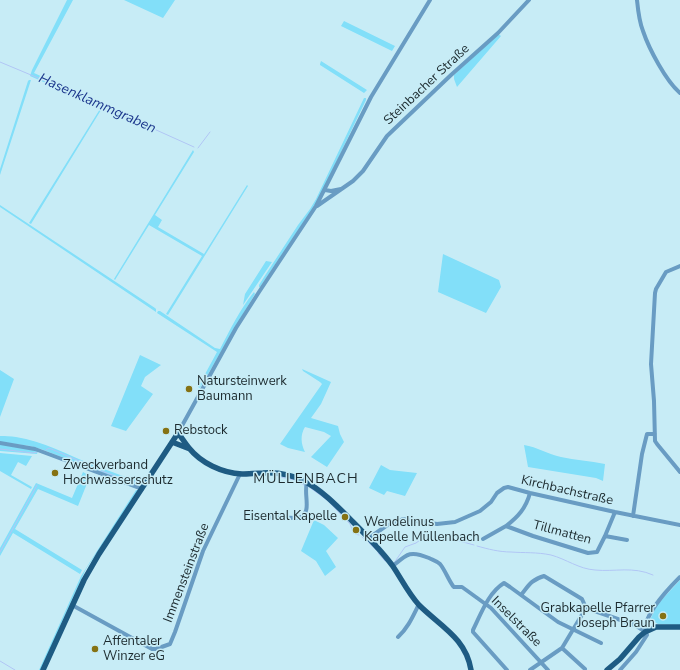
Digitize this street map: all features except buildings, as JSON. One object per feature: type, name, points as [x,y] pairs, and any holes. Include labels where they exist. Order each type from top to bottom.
[{"type":"main road","points":[[43,670],[56,644],[72,605],[95,560],[178,433],[190,449],[204,461],[216,468],[240,474],[272,473],[297,478],[332,500],[369,538],[393,566],[419,604],[458,640],[471,670]]},
{"type":"main road","points":[[172,442],[190,449]]},
{"type":"main road","points":[[607,670],[620,659],[645,632],[656,627],[680,627]]},
{"type":"street","points":[[178,433],[236,328],[316,206],[370,97],[430,0]]},
{"type":"street","name":"Steinbacher Straße","points":[[316,206],[353,181],[363,171],[387,136],[498,32],[529,0]]},
{"type":"street","points":[[637,0],[642,30],[654,56],[675,89],[680,93]]},
{"type":"street","points":[[325,190],[343,188]]},
{"type":"street","points":[[680,266],[666,272],[656,289],[651,364],[654,396],[655,438],[657,444],[680,472]]},
{"type":"street","points":[[633,516],[642,454],[647,434],[655,434]]},
{"type":"street","points":[[0,443],[35,448],[142,489]]},
{"type":"street","name":"Immensteinstraße","points":[[72,605],[152,649],[164,647],[170,644],[176,632],[203,551],[240,474]]},
{"type":"street","points":[[255,519],[258,517],[299,518],[303,516],[307,509],[307,485]]},
{"type":"street","name":"Kirchbachstraße","points":[[369,538],[386,526],[403,519],[437,524],[454,522],[480,511],[491,502],[497,493],[508,487],[633,516],[680,524]]},
{"type":"street","name":"Tillmatten","points":[[483,540],[515,520],[522,512],[530,493]]},
{"type":"street","name":"Tillmatten","points":[[506,526],[588,553],[596,552],[605,536],[615,512]]},
{"type":"street","name":"Tillmatten","points":[[605,536],[627,540]]},
{"type":"street","name":"Inselstraße","points":[[393,566],[404,556],[412,554],[421,555],[436,561],[440,564],[454,587],[462,587],[498,615],[548,670]]},
{"type":"street","points":[[521,595],[536,578],[544,576],[582,599],[586,608],[635,625],[645,632]]},
{"type":"street","points":[[620,670],[636,652],[647,634],[644,627],[650,613],[680,577]]},
{"type":"street","points":[[507,670],[473,632],[486,605],[498,587],[504,584],[558,622],[601,643]]},
{"type":"street","points":[[398,637],[408,625],[419,604]]},
{"type":"street","points":[[530,670],[562,648],[586,608]]},
{"type":"street","points":[[562,648],[585,669]]},
{"type":"shaded area","points":[[67,0],[73,0],[34,73],[103,104],[100,107],[30,76]]},
{"type":"shaded area","points":[[124,0],[175,0],[163,18]]},
{"type":"shaded area","points":[[344,21],[395,46],[392,51],[341,26]]},
{"type":"shaded area","points":[[498,34],[501,36],[457,87],[454,75]]},
{"type":"shaded area","points":[[321,61],[367,90],[364,93],[320,65]]},
{"type":"shaded area","points":[[29,80],[31,80],[0,175],[0,169]]},
{"type":"shaded area","points":[[364,98],[366,98],[366,100],[317,202],[259,287],[264,277],[316,199]]},
{"type":"shaded area","points":[[100,109],[101,110],[31,224],[29,223]]},
{"type":"shaded area","points":[[193,150],[194,152],[155,215],[162,220],[158,227],[204,254],[247,185],[248,186],[168,315],[166,314],[202,256],[149,225],[115,280],[114,279]]},
{"type":"shaded area","points":[[0,205],[155,308],[156,312],[0,207]]},
{"type":"shaded area","points":[[443,254],[499,280],[501,287],[486,313],[438,292]]},
{"type":"shaded area","points":[[266,261],[272,262],[243,305],[245,294]]},
{"type":"shaded area","points":[[254,292],[255,294],[200,388],[198,387],[217,352],[157,313],[158,311],[215,348],[220,349],[231,327]]},
{"type":"shaded area","points":[[140,355],[161,365],[145,377],[141,386],[153,394],[126,431],[111,426]]},
{"type":"shaded area","points":[[302,369],[331,382],[321,404],[311,418],[338,426],[344,442],[327,467],[311,457],[331,436],[324,432],[305,427],[302,433],[302,440],[305,452],[288,448],[280,444],[322,384]]},
{"type":"shaded area","points":[[0,370],[14,379],[0,417]]},
{"type":"shaded area","points":[[0,436],[26,439],[36,442],[93,465],[92,468],[90,468],[41,449],[0,442]]},
{"type":"shaded area","points":[[0,444],[38,451],[37,454],[0,451]]},
{"type":"shaded area","points":[[524,445],[561,457],[605,464],[603,481],[596,478],[528,467]]},
{"type":"shaded area","points":[[0,453],[32,456],[26,466],[18,462],[11,475],[32,487],[31,489],[0,471]]},
{"type":"shaded area","points":[[381,465],[390,470],[417,473],[405,496],[387,491],[384,495],[369,488]]},
{"type":"shaded area","points":[[96,466],[131,479],[144,479],[139,484],[131,484],[95,470]]},
{"type":"shaded area","points":[[83,472],[90,476],[78,506],[38,489],[15,529],[82,570],[80,574],[13,533],[0,556],[0,548],[36,483],[72,498]]},
{"type":"shaded area","points":[[136,490],[138,490],[86,569],[41,670],[39,670],[81,576]]},
{"type":"shaded area","points":[[314,520],[324,525],[338,538],[326,551],[336,567],[325,576],[316,561],[301,551]]},
{"type":"shaded area","points":[[680,580],[680,625],[658,624],[650,620],[657,605]]},
{"type":"waterway","name":"Hasenklammgraben","points":[[0,62],[74,93],[194,147]]},
{"type":"waterway","name":"Hasenklammgraben","points":[[198,148],[210,132]]},
{"type":"waterway","points":[[46,450],[49,448],[91,466]]},
{"type":"waterway","points":[[0,449],[33,453],[37,452]]},
{"type":"waterway","points":[[96,469],[129,481],[138,481]]},
{"type":"waterway","points":[[276,476],[294,480],[306,486]]},
{"type":"waterway","points":[[0,552],[37,485]]},
{"type":"waterway","points":[[309,487],[327,500],[350,524],[353,532],[359,535]]},
{"type":"waterway","points":[[394,563],[405,547],[416,543],[427,535],[452,539],[474,545]]},
{"type":"waterway","points":[[362,537],[367,541]]},
{"type":"waterway","points":[[369,543],[376,550]]},
{"type":"waterway","points":[[477,546],[502,551],[551,555],[589,569],[631,570],[646,572],[653,575]]},
{"type":"waterway","points":[[378,553],[385,561]]},
{"type":"waterway","points":[[0,661],[15,670]]},
{"type":"place","name":"Natursteinwerk Baumann","points":[[189,389]]},
{"type":"place","name":"Rebstock","points":[[166,431]]},
{"type":"place","name":"Zweckverband Hochwasserschutz","points":[[55,473]]},
{"type":"place","name":"Eisental Kapelle","points":[[345,517]]},
{"type":"place","name":"Wendelinus Kapelle Müllenbach","points":[[356,530]]},
{"type":"place","name":"Grabkapelle Pfarrer Joseph Braun","points":[[663,616]]},
{"type":"place","name":"Affentaler Winzer eG","points":[[95,649]]},
{"type":"district","name":"MÜLLENBACH","points":[[306,480]]}]
